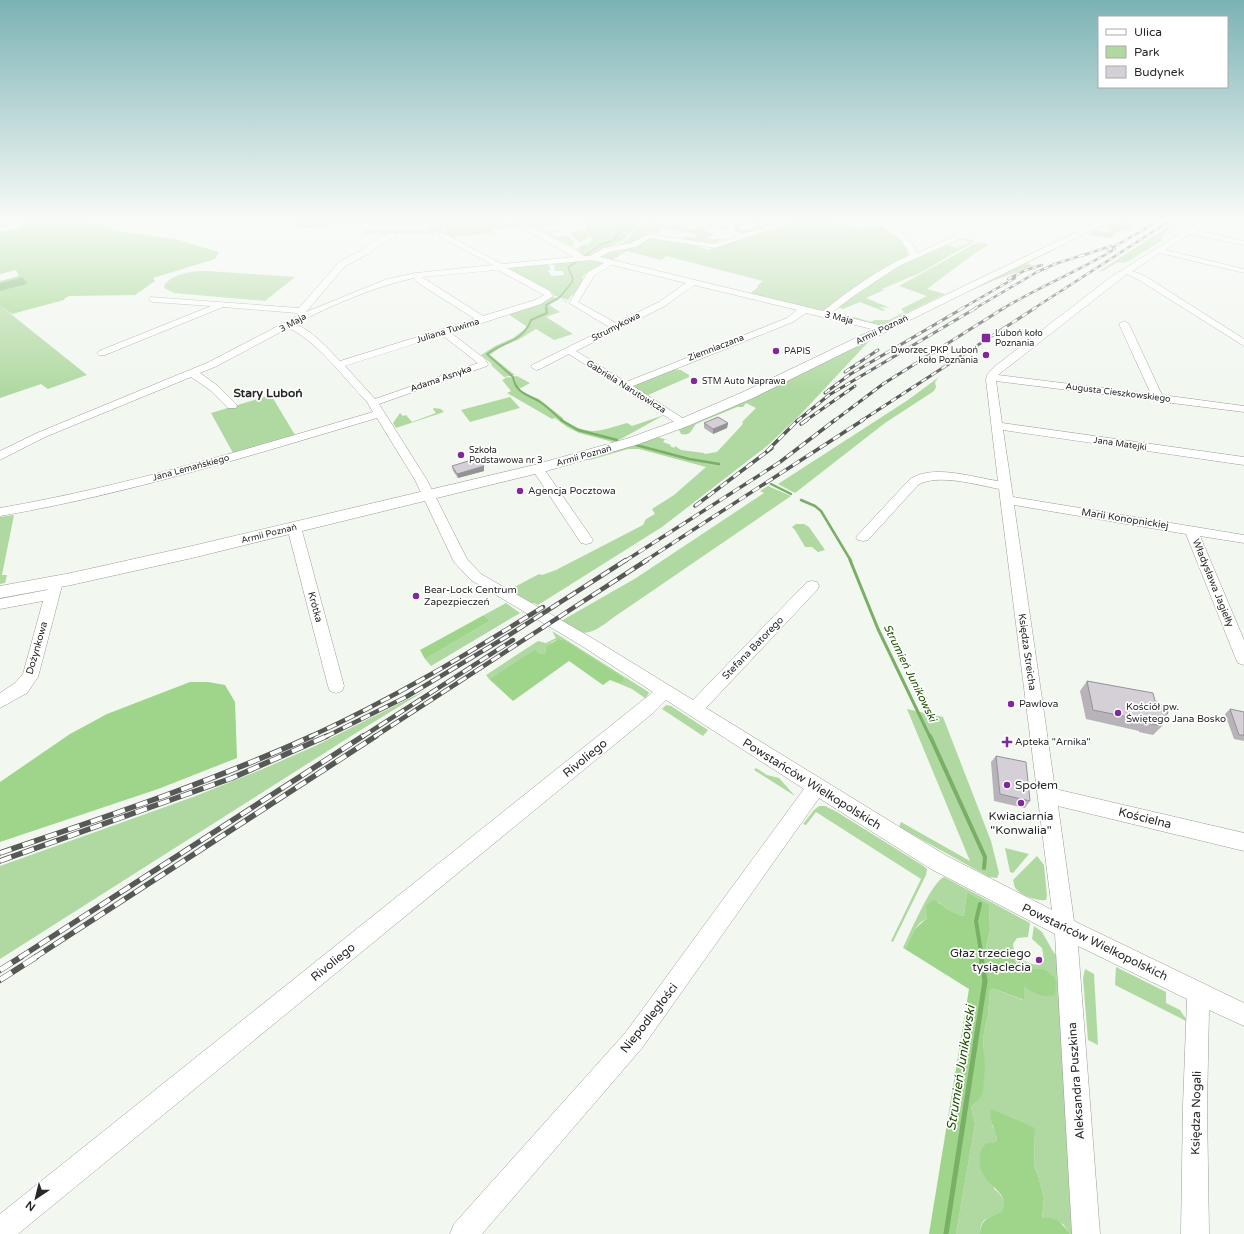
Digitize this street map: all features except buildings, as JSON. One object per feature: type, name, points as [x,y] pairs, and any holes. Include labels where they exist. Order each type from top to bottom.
[{"type":"main road","name":"Armii Poznań","points":[[0,592],[54,588],[154,561],[538,469],[611,448],[683,423],[748,396],[990,278]]},
{"type":"street","points":[[153,299],[221,306],[264,308],[303,313],[331,278]]},
{"type":"street","name":"3 Maja","points":[[0,456],[41,435],[193,373],[238,352],[303,313],[356,293],[405,278]]},
{"type":"street","points":[[418,278],[421,281],[483,320]]},
{"type":"street","name":"Juliana Tuwima","points":[[339,365],[541,301],[549,296],[519,278]]},
{"type":"street","points":[[589,278],[573,303],[616,327]]},
{"type":"street","name":"3 Maja","points":[[675,278],[884,329]]},
{"type":"street","points":[[825,314],[875,278]]},
{"type":"street","points":[[992,377],[1001,366],[1117,278]]},
{"type":"street","points":[[1141,278],[1243,339]]},
{"type":"street","name":"Strumykowa","points":[[536,368],[662,304],[693,282]]},
{"type":"street","points":[[102,353],[221,306]]},
{"type":"street","name":"Powstańców Wielkopolskich","points":[[264,308],[312,339],[339,365],[373,403],[419,475],[459,558],[472,574],[587,642],[816,787],[938,862],[1065,928],[1244,1015]]},
{"type":"street","name":"Ziemniaczana","points":[[625,386],[790,320],[805,309]]},
{"type":"street","points":[[1124,324],[1158,398]]},
{"type":"street","name":"Adama Asnyka","points":[[373,403],[483,364],[482,361],[444,332]]},
{"type":"street","name":"Gabriela Narutowicza","points":[[569,350],[683,423]]},
{"type":"street","points":[[193,373],[214,388],[232,406]]},
{"type":"street","name":"Augusta Cieszkowskiego","points":[[992,377],[1244,409]]},
{"type":"street","name":"Księdza Streicha","points":[[992,377],[991,383],[996,426],[1065,928]]},
{"type":"street","name":"Jana Lemańskiego","points":[[0,512],[72,498],[196,468],[379,414]]},
{"type":"street","name":"Jana Matejki","points":[[996,426],[1244,461]]},
{"type":"street","points":[[538,469],[586,540]]},
{"type":"street","points":[[863,537],[914,482],[922,477],[944,476],[1006,493]]},
{"type":"street","name":"Marii Konopnickiej","points":[[1006,493],[1191,530],[1244,539]]},
{"type":"street","name":"Krótka","points":[[294,528],[336,686]]},
{"type":"street","name":"Władysława Jagiełły","points":[[1191,530],[1244,659]]},
{"type":"street","name":"Stefana Batorego","points":[[694,710],[812,586]]},
{"type":"street","name":"Armii Poznań","points":[[0,604],[54,588]]},
{"type":"street","name":"Dożynkowa","points":[[0,700],[21,688],[30,677],[54,588]]},
{"type":"street","name":"Rivoliego","points":[[0,1231],[647,708],[665,691]]},
{"type":"street","name":"Niepodległości","points":[[464,1234],[634,1040],[816,787]]},
{"type":"street","name":"Kościelna","points":[[1047,795],[1244,842]]},
{"type":"street","name":"Aleksandra Puszkina","points":[[1065,928],[1086,1234]]},
{"type":"street","name":"Księdza Nogali","points":[[1195,1234],[1195,1106],[1198,993]]},
{"type":"green space","points":[[173,278],[294,278],[265,301],[174,293],[164,288],[168,281]]},
{"type":"green space","points":[[522,278],[582,278],[584,280],[568,300],[550,293]]},
{"type":"green space","points":[[750,278],[875,278],[824,312],[750,294],[763,281]]},
{"type":"green space","points":[[880,278],[909,278],[882,289],[884,290],[866,298],[890,308],[879,307],[885,310],[883,311],[860,302],[843,309],[838,307]]},
{"type":"green space","points":[[914,278],[942,278],[927,289],[945,294],[883,324],[878,325],[850,319],[854,317],[871,322],[874,320],[889,320],[904,312],[901,309],[927,296],[899,286]]},
{"type":"green space","points":[[995,278],[1002,278],[995,280],[951,299]]},
{"type":"green space","points":[[553,297],[560,299],[549,305],[560,312],[546,317],[573,334],[554,340],[536,329],[518,340],[502,346],[490,355],[515,375],[504,377],[481,355],[495,346],[513,338],[526,328],[526,326],[508,314],[541,304]]},
{"type":"green space","points":[[2,307],[87,375],[48,389],[41,384],[0,398],[0,308]]},
{"type":"green space","points":[[873,337],[800,415],[767,446],[662,527],[538,605],[530,603],[509,590],[539,574],[542,575],[556,570],[643,525],[646,519],[655,514],[652,509],[674,495],[706,467],[639,449],[628,449],[590,460],[584,459],[658,437],[665,439],[663,442],[674,448],[675,446],[681,450],[705,454],[717,452],[756,408],[746,403],[743,407],[737,407],[696,424],[687,434],[681,434],[679,430]]},
{"type":"green space","points":[[672,369],[681,370],[689,375],[689,377],[648,395],[654,399],[634,387],[636,385]]},
{"type":"green space","points":[[517,376],[530,383],[519,389],[527,395],[539,399],[563,418],[563,420],[580,429],[595,431],[627,423],[632,426],[664,415],[613,442],[579,433],[567,427],[555,418],[552,419],[507,393],[511,391],[502,380],[505,379],[504,378]]},
{"type":"green space","points":[[939,377],[935,382],[936,387],[934,391],[885,423],[795,493],[778,484],[908,400]]},
{"type":"green space","points":[[271,395],[295,435],[233,453],[211,413]]},
{"type":"green space","points":[[510,397],[520,408],[470,422],[461,410]]},
{"type":"green space","points":[[433,409],[441,409],[444,412],[396,428],[393,423],[400,413],[403,416],[406,415],[412,422],[436,413]]},
{"type":"green space","points":[[224,455],[180,468],[180,467]]},
{"type":"green space","points":[[768,486],[791,496],[605,624],[595,630],[585,633],[580,632],[561,621],[636,578],[764,493],[760,491]]},
{"type":"green space","points":[[14,515],[2,575],[7,575],[5,583],[0,584],[0,517]]},
{"type":"green space","points":[[796,524],[804,524],[809,527],[825,550],[818,552],[812,547],[805,547],[792,527]]},
{"type":"green space","points":[[506,603],[520,613],[431,666],[425,659],[490,621],[484,615]]},
{"type":"green space","points":[[552,631],[647,691],[649,693],[645,699],[632,689],[610,680],[619,683],[623,677],[561,639],[546,646],[545,654],[540,654],[535,651],[489,679],[486,675],[538,641],[546,643],[556,638]]},
{"type":"green space","points":[[426,690],[0,959],[0,866],[193,797],[265,768],[315,746]]},
{"type":"green space","points":[[666,705],[671,706],[708,730],[703,736],[662,709]]},
{"type":"green space","points":[[907,709],[943,717],[991,841],[999,873],[997,878],[989,877],[899,827],[901,822],[970,861]]},
{"type":"green space","points":[[756,768],[767,775],[779,778],[795,796],[754,770]]},
{"type":"green space","points":[[819,806],[825,806],[837,812],[927,869],[926,875],[893,942],[891,941],[921,879],[816,812],[806,825],[803,824]]},
{"type":"green space","points":[[1005,848],[1029,854],[1013,873],[1010,872]]},
{"type":"green space","points":[[1037,856],[1044,865],[1047,896],[1046,900],[1034,899],[1022,894],[1015,888],[1013,880]]},
{"type":"green space","points":[[944,877],[1030,923],[1028,937],[1017,938],[1013,944],[1016,953],[1023,960],[1036,965],[1041,964],[1044,960],[1042,948],[1032,939],[1034,926],[1042,932],[1054,953],[1058,956],[1075,1234],[1070,1234],[1063,1224],[1042,1219],[1044,1198],[1038,1175],[1034,1167],[1035,1128],[992,1125],[996,1132],[997,1140],[993,1143],[994,1189],[1002,1197],[1004,1207],[997,1216],[984,1220],[980,1234],[956,1234],[975,1124],[971,1107],[975,1103],[984,1052],[983,1038],[988,1015],[990,990],[995,989],[1023,1000],[1024,986],[1036,969],[1022,972],[1019,969],[1018,963],[1008,957],[999,955],[991,958],[986,947],[990,930],[989,904],[967,892],[963,916],[957,915],[938,902],[927,918],[915,929],[905,949],[903,948],[927,898],[933,888]]},
{"type":"green space","points":[[1116,967],[1166,992],[1166,1003],[1180,1010],[1188,1022],[1115,985]]},
{"type":"green space","points":[[1085,969],[1094,974],[1098,1045],[1088,1040],[1083,978]]},
{"type":"shaded area","points":[[13,278],[21,278],[0,283],[0,281]]},
{"type":"shaded area","points":[[23,278],[154,278],[153,278],[155,281],[135,295],[69,296],[64,300],[12,314],[2,307],[0,308],[0,291],[28,284]]},
{"type":"shaded area","points":[[23,278],[28,284],[0,291],[0,283]]},
{"type":"shaded area","points":[[484,615],[490,621],[425,659],[420,650]]},
{"type":"shaded area","points":[[559,639],[564,640],[623,677],[623,681],[619,683],[610,680],[603,685],[569,661],[513,701],[489,679],[535,650],[540,654],[545,654],[546,646]]},
{"type":"shaded area","points":[[190,682],[208,682],[225,685],[235,702],[237,758],[158,789],[0,842],[0,782],[70,734],[107,714]]},
{"type":"shaded area","points":[[967,892],[989,904],[990,930],[986,947],[991,958],[1002,955],[1013,958],[1022,972],[1030,969],[1044,969],[1055,978],[1055,995],[1038,995],[1024,986],[1024,1000],[995,989],[990,990],[988,1015],[983,1038],[985,1067],[983,1091],[981,1097],[971,1107],[975,1124],[956,1234],[929,1234],[969,989],[905,949],[915,929],[927,918],[926,905],[933,900],[963,916]]},
{"type":"shaded area","points":[[991,1109],[1035,1128],[1034,1167],[1038,1175],[1044,1198],[1042,1218],[1055,1219],[1070,1234],[980,1234],[981,1226],[984,1221],[997,1215],[1003,1209],[1004,1203],[1003,1198],[984,1175],[980,1162],[980,1154],[983,1147],[987,1143],[993,1143],[997,1140],[991,1121]]},
{"type":"waterway","name":"Strumień Junikowski","points":[[547,309],[546,305],[560,297],[572,282],[572,278]]},
{"type":"waterway","name":"Strumień Junikowski","points":[[512,376],[487,354],[518,337],[528,327],[531,320],[547,313],[546,308]]},
{"type":"waterway","name":"Strumień Junikowski","points":[[513,377],[517,387],[523,393],[536,399],[563,421]]},
{"type":"waterway","name":"Strumień Junikowski","points":[[561,420],[578,430],[617,440]]},
{"type":"waterway","name":"Strumień Junikowski","points":[[636,445],[689,459],[719,464]]},
{"type":"waterway","name":"Strumień Junikowski","points":[[771,484],[791,494]]},
{"type":"waterway","name":"Strumień Junikowski","points":[[801,500],[815,506],[821,511],[851,561]]},
{"type":"waterway","name":"Strumień Junikowski","points":[[850,560],[878,629],[930,737]]},
{"type":"waterway","name":"Strumień Junikowski","points":[[930,736],[985,857],[984,868]]},
{"type":"waterway","name":"Strumień Junikowski","points":[[980,904],[976,921],[982,958]]},
{"type":"waterway","name":"Strumień Junikowski","points":[[946,1234],[985,981],[981,957]]},
{"type":"railway","points":[[961,309],[1015,278]]},
{"type":"railway","points":[[974,309],[1027,278]]},
{"type":"railway","points":[[1002,309],[1061,278]]},
{"type":"railway","points":[[1033,309],[1082,278]]},
{"type":"railway","points":[[825,393],[849,375],[963,308]]},
{"type":"railway","points":[[797,421],[829,395],[976,308]]},
{"type":"railway","points":[[834,421],[883,384],[1004,308]]},
{"type":"railway","points":[[861,421],[1035,308]]},
{"type":"railway","points":[[845,372],[878,350]]},
{"type":"railway","points":[[805,421],[855,386]]},
{"type":"railway","points":[[801,424],[807,420]]},
{"type":"railway","points":[[625,561],[780,462],[835,420]]},
{"type":"railway","points":[[645,561],[863,420]]},
{"type":"railway","points":[[767,451],[797,421]]},
{"type":"railway","points":[[695,506],[772,448]]},
{"type":"railway","points":[[325,737],[406,697],[506,637],[626,560]]},
{"type":"railway","points":[[374,737],[647,560]]},
{"type":"railway","points":[[309,737],[399,692],[543,607]]},
{"type":"railway","points":[[362,737],[513,640]]},
{"type":"railway","points":[[0,853],[197,784],[312,736]]},
{"type":"railway","points":[[0,861],[232,778],[327,736]]},
{"type":"railway","points":[[19,958],[363,736]]},
{"type":"railway","points":[[34,958],[376,736]]},
{"type":"railway","points":[[0,970],[21,957]]},
{"type":"railway","points":[[0,980],[36,957]]},
{"type":"place","name":"Luboń koło Poznania","points":[[986,338]]},
{"type":"place","name":"PAPIS","points":[[776,351]]},
{"type":"place","name":"Dworzec PKP Luboń koło Poznania","points":[[986,355]]},
{"type":"place","name":"STM Auto Naprawa","points":[[694,381]]},
{"type":"place","name":"Szkoła Podstawowa nr 3","points":[[461,455]]},
{"type":"place","name":"Agencja Pocztowa","points":[[520,491]]},
{"type":"place","name":"Bear-Lock Centrum Zapezpieczeń","points":[[416,596]]},
{"type":"place","name":"Pawlova","points":[[1011,704]]},
{"type":"place","name":"Kościół pw. Świętego Jana Bosko","points":[[1118,713]]},
{"type":"place","name":"Apteka \"Arnika\"","points":[[1007,742]]},
{"type":"place","name":"Społem","points":[[1007,785]]},
{"type":"place","name":"Kwiaciarnia \"Konwalia\"","points":[[1021,803]]},
{"type":"place","name":"Głaz trzeciego tysiąclecia","points":[[1039,960]]},
{"type":"district","name":"Stary Luboń","points":[[268,393]]}]
